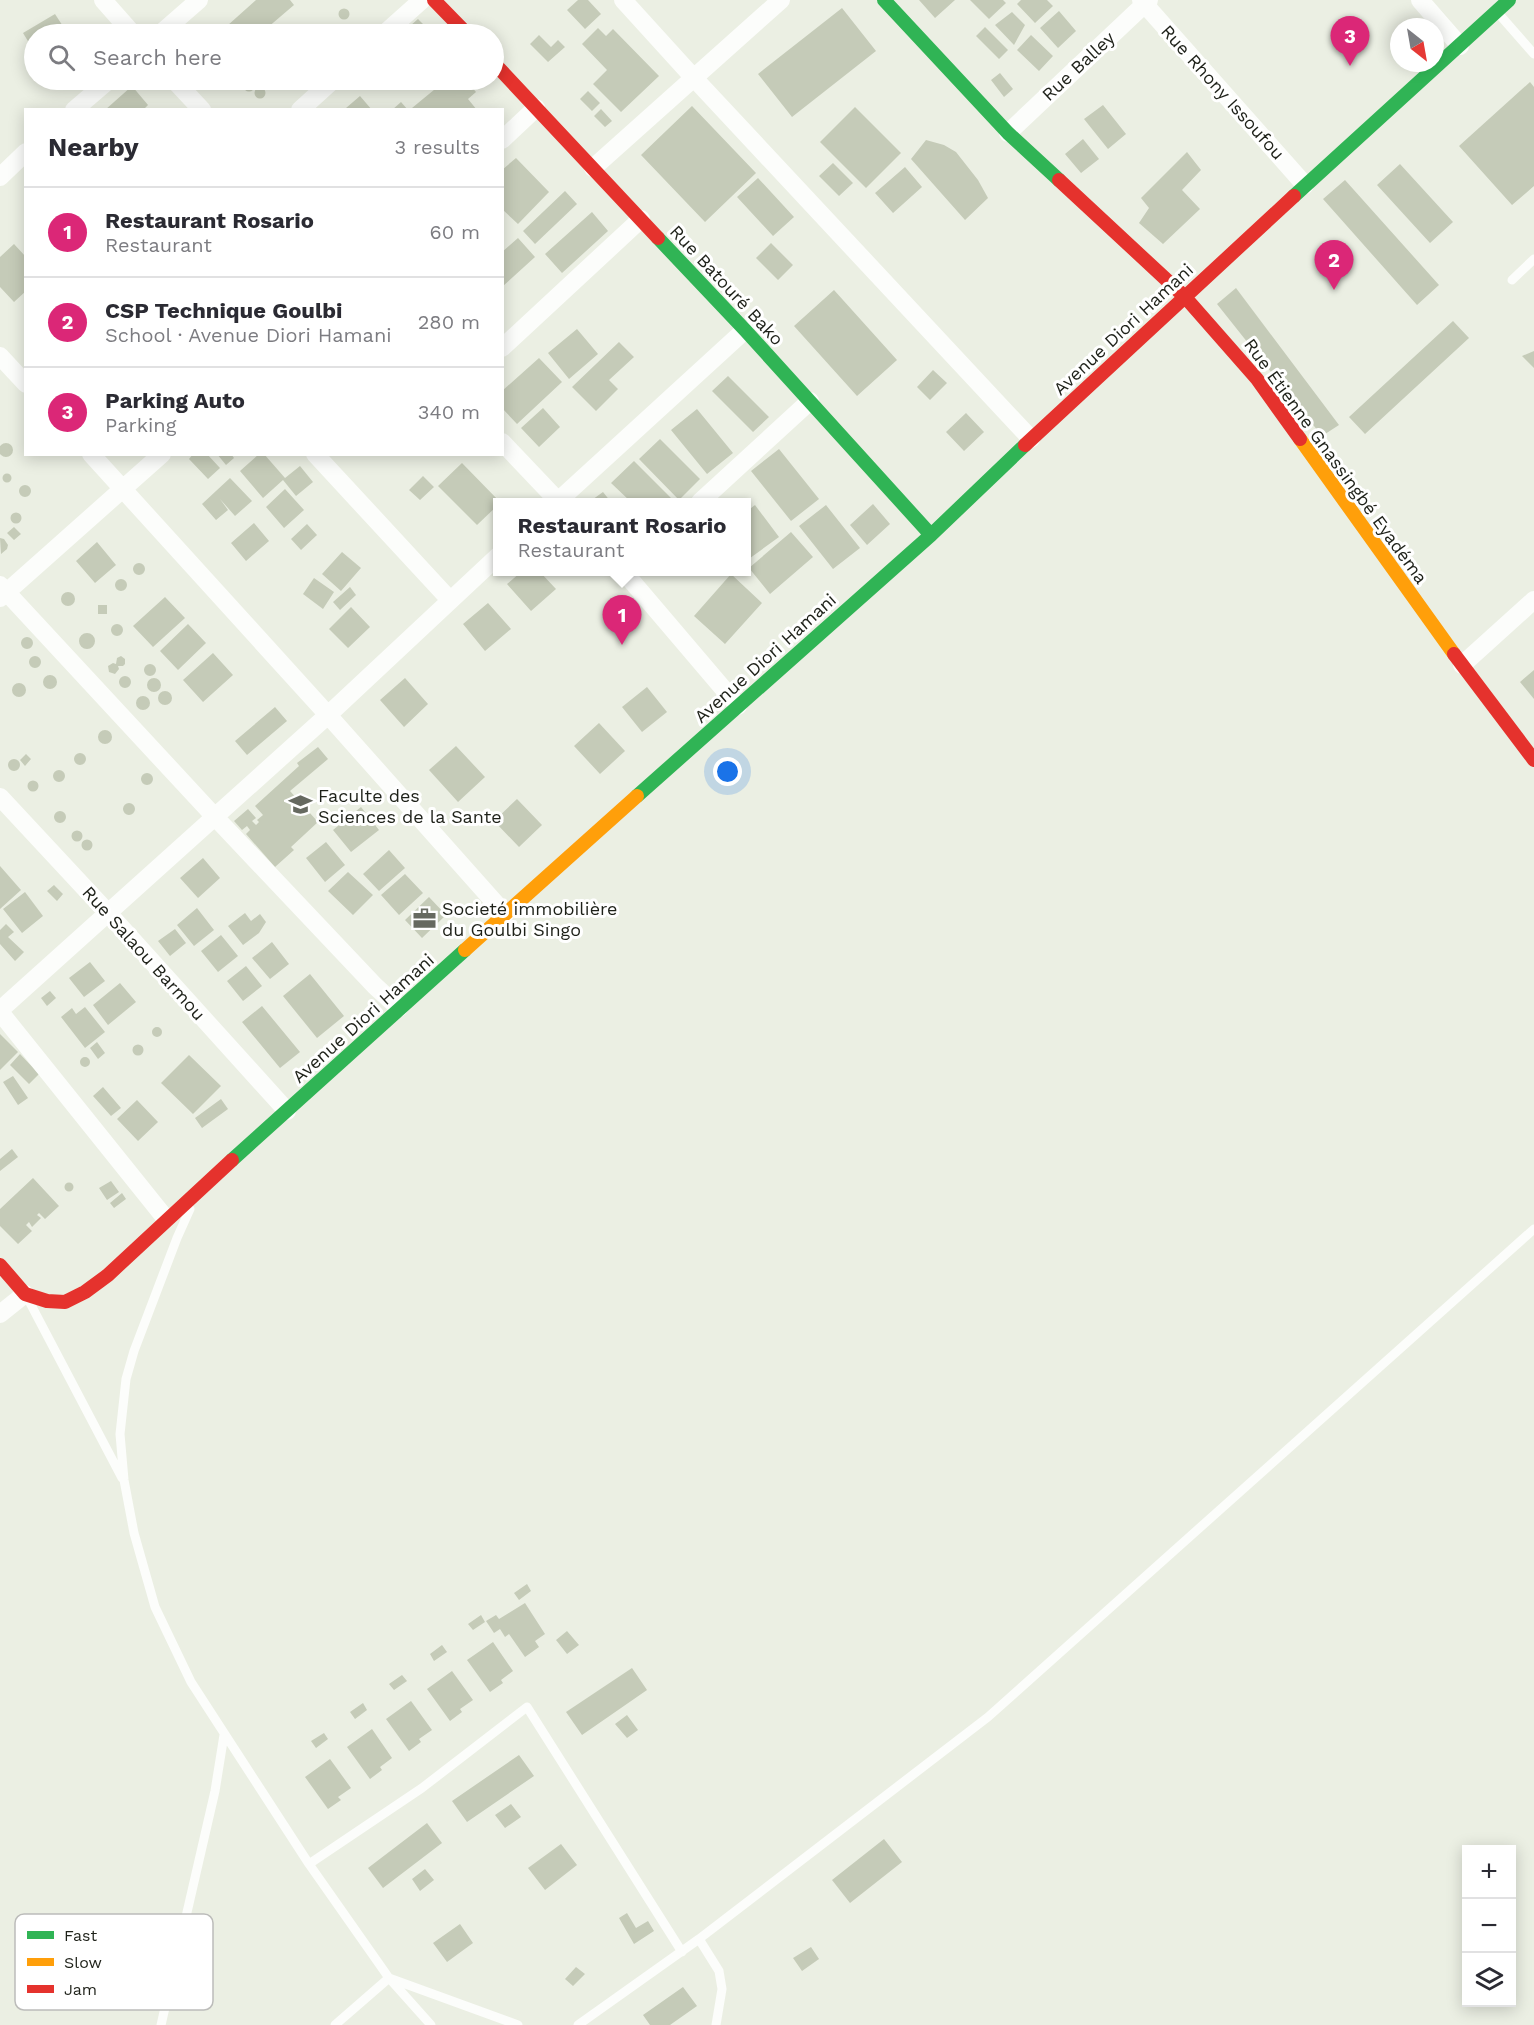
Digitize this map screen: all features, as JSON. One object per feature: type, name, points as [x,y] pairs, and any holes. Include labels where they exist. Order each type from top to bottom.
[{"type":"main road","points":[[434,0],[457,24]]},
{"type":"main road","name":"Rue Étienne Gnassingbé Eyadéma","points":[[884,0],[1008,133],[1185,297],[1257,379],[1462,665],[1534,760]]},
{"type":"main road","name":"Avenue Diori Hamani","points":[[26,1294],[47,1301],[65,1302],[86,1292],[108,1275],[166,1219],[399,1008],[931,535],[1305,185],[1509,0]]},
{"type":"main road","name":"Rue Batouré Bako","points":[[504,74],[746,330],[931,535]]},
{"type":"main road","points":[[0,1265],[26,1294]]},
{"type":"street","points":[[103,0],[124,24]]},
{"type":"street","points":[[171,24],[198,0]]},
{"type":"street","points":[[395,24],[422,0]]},
{"type":"street","points":[[623,0],[1031,439]]},
{"type":"street","points":[[593,168],[781,0]]},
{"type":"street","points":[[1420,0],[1460,46]]},
{"type":"street","name":"Rue Balley","points":[[1008,133],[1145,1]]},
{"type":"street","name":"Rue Rhony Issoufou","points":[[1145,1],[1305,185]]},
{"type":"street","points":[[76,108],[97,90]]},
{"type":"street","points":[[183,90],[200,108]]},
{"type":"street","points":[[302,108],[322,90]]},
{"type":"street","points":[[504,138],[536,108]]},
{"type":"street","points":[[3,169],[24,153]]},
{"type":"street","points":[[504,346],[641,219]]},
{"type":"street","points":[[562,498],[746,330]]},
{"type":"street","points":[[0,356],[24,382]]},
{"type":"street","points":[[704,498],[810,401]]},
{"type":"street","points":[[504,444],[554,498]]},
{"type":"street","points":[[92,456],[328,715],[505,914]]},
{"type":"street","points":[[160,456],[2,592],[375,986],[399,1008]]},
{"type":"street","points":[[317,456],[450,600]]},
{"type":"street","points":[[166,1219],[0,1011],[328,715],[493,561]]},
{"type":"street","points":[[627,576],[738,706]]},
{"type":"street","points":[[1462,665],[1534,600]]},
{"type":"street","name":"Rue Salaou Barmou","points":[[0,797],[287,1111]]},
{"type":"street","points":[[0,1314],[26,1294]]},
{"type":"lane","points":[[1497,12],[1534,54]]},
{"type":"lane","points":[[1512,280],[1534,259]]},
{"type":"lane","points":[[198,1190],[142,1327],[126,1379],[120,1434],[124,1480],[134,1533],[155,1607],[191,1682],[309,1864],[389,1978],[431,2025]]},
{"type":"lane","points":[[578,2025],[682,1952],[988,1717],[1534,1229]]},
{"type":"lane","points":[[26,1294],[124,1480]]},
{"type":"lane","points":[[309,1864],[422,1788],[527,1707],[682,1952]]},
{"type":"lane","points":[[186,1914],[224,1736]]},
{"type":"lane","points":[[699,1939],[719,1971],[722,1989],[716,2025]]},
{"type":"lane","points":[[335,2025],[389,1978]]},
{"type":"lane","points":[[389,1978],[518,2025]]},
{"type":"lane","points":[[161,2025],[164,2010]]},
{"type":"building","points":[[256,0],[290,0],[294,5],[272,24],[229,24]]},
{"type":"building","points":[[578,0],[588,0],[601,14],[585,29],[567,10]]},
{"type":"building","points":[[919,0],[955,0],[935,18]]},
{"type":"building","points":[[970,0],[1003,0],[1006,3],[989,19]]},
{"type":"building","points":[[1021,0],[1047,0],[1053,6],[1035,23],[1017,4]]},
{"type":"building","points":[[344,8],[350,14],[344,20],[338,14]]},
{"type":"building","points":[[842,8],[876,51],[792,117],[758,74]]},
{"type":"building","points":[[1059,11],[1076,31],[1058,48],[1040,28]]},
{"type":"building","points":[[1012,12],[1025,25],[1014,45],[995,25]]},
{"type":"building","points":[[55,14],[62,24],[38,24]]},
{"type":"building","points":[[418,19],[423,24],[412,24]]},
{"type":"building","points":[[985,27],[1008,50],[999,59],[976,36]]},
{"type":"building","points":[[598,28],[606,36],[613,29],[659,76],[621,112],[593,84],[607,70],[582,44]]},
{"type":"building","points":[[539,35],[551,47],[558,40],[565,47],[548,62],[530,44]]},
{"type":"building","points":[[1031,35],[1053,56],[1039,71],[1017,50]]},
{"type":"building","points":[[1000,73],[1013,89],[1004,97],[991,80]]},
{"type":"building","points":[[1530,82],[1534,87],[1534,186],[1512,205],[1459,146]]},
{"type":"building","points":[[128,90],[135,90],[148,105],[145,108],[107,108]]},
{"type":"building","points":[[256,90],[264,90],[264,97],[256,97]]},
{"type":"building","points":[[434,90],[474,90],[476,92],[468,99],[475,108],[412,108]]},
{"type":"building","points":[[588,91],[600,103],[592,111],[580,99]]},
{"type":"building","points":[[360,96],[370,108],[346,108]]},
{"type":"building","points":[[401,102],[406,108],[394,108]]},
{"type":"building","points":[[1103,105],[1126,134],[1108,149],[1084,119]]},
{"type":"building","points":[[692,106],[756,173],[705,222],[641,155]]},
{"type":"building","points":[[855,107],[901,153],[866,188],[820,142]]},
{"type":"building","points":[[601,109],[612,121],[605,127],[594,116]]},
{"type":"building","points":[[1083,139],[1099,159],[1081,173],[1065,154]]},
{"type":"building","points":[[926,140],[944,145],[956,152],[978,180],[988,198],[965,220],[911,159]]},
{"type":"building","points":[[1187,152],[1201,170],[1182,190],[1200,209],[1163,244],[1139,223],[1149,208],[1141,198]]},
{"type":"building","points":[[516,158],[549,192],[518,224],[504,211],[504,168]]},
{"type":"building","points":[[833,163],[853,183],[839,196],[819,176]]},
{"type":"building","points":[[1400,164],[1453,222],[1430,243],[1377,185]]},
{"type":"building","points":[[905,167],[922,187],[893,213],[875,193]]},
{"type":"building","points":[[758,178],[794,217],[773,236],[737,197]]},
{"type":"building","points":[[1345,180],[1439,285],[1417,305],[1323,199]]},
{"type":"building","points":[[565,191],[577,204],[535,244],[523,231]]},
{"type":"building","points":[[592,212],[608,231],[562,273],[545,254]]},
{"type":"building","points":[[518,238],[535,257],[504,285],[504,250]]},
{"type":"building","points":[[771,243],[793,265],[778,280],[756,258]]},
{"type":"building","points":[[14,244],[24,255],[24,293],[14,302],[0,287],[0,257]]},
{"type":"building","points":[[1236,288],[1339,425],[1322,436],[1217,304]]},
{"type":"building","points":[[834,290],[897,360],[857,396],[794,326]]},
{"type":"building","points":[[1453,321],[1469,338],[1365,434],[1349,417]]},
{"type":"building","points":[[577,329],[598,354],[569,379],[548,353]]},
{"type":"building","points":[[619,342],[634,357],[609,380],[618,389],[596,411],[572,387]]},
{"type":"building","points":[[1534,351],[1534,368],[1522,356]]},
{"type":"building","points":[[539,358],[562,382],[517,424],[504,410],[504,389]]},
{"type":"building","points":[[933,370],[947,383],[930,400],[917,387]]},
{"type":"building","points":[[728,376],[769,417],[753,432],[712,391]]},
{"type":"building","points":[[543,408],[560,427],[539,447],[521,428]]},
{"type":"building","points":[[697,409],[733,453],[707,474],[671,430]]},
{"type":"building","points":[[966,413],[984,432],[964,451],[946,432]]},
{"type":"building","points":[[660,439],[700,479],[681,498],[677,498],[639,459]]},
{"type":"building","points":[[6,443],[11,445],[13,450],[11,455],[6,457],[1,455],[-1,450],[1,445]]},
{"type":"building","points":[[779,449],[819,499],[791,521],[751,471]]},
{"type":"building","points":[[191,456],[209,456],[220,468],[208,479],[189,459]]},
{"type":"building","points":[[219,456],[232,456],[234,458],[226,465]]},
{"type":"building","points":[[257,456],[266,456],[285,478],[300,466],[313,482],[296,496],[283,480],[263,498],[240,471]]},
{"type":"building","points":[[634,461],[671,498],[627,498],[611,483]]},
{"type":"building","points":[[462,463],[496,498],[493,498],[493,510],[477,525],[438,486]]},
{"type":"building","points":[[7,474],[11,478],[7,482],[3,478]]},
{"type":"building","points":[[423,476],[434,487],[420,500],[409,490]]},
{"type":"building","points":[[230,478],[252,501],[235,516],[220,499],[228,510],[216,520],[202,504]]},
{"type":"building","points":[[27,485],[31,491],[27,497],[23,497],[19,489]]},
{"type":"building","points":[[285,489],[304,510],[284,528],[266,507]]},
{"type":"building","points":[[603,492],[608,498],[595,498]]},
{"type":"building","points":[[873,504],[890,524],[867,545],[850,525]]},
{"type":"building","points":[[755,505],[779,537],[751,557],[751,508]]},
{"type":"building","points":[[826,505],[860,548],[833,569],[799,526]]},
{"type":"building","points":[[16,512],[22,518],[16,524],[10,518]]},
{"type":"building","points":[[254,523],[269,541],[246,561],[231,543]]},
{"type":"building","points":[[307,524],[317,535],[301,550],[291,539]]},
{"type":"building","points":[[14,527],[21,534],[14,540],[7,533]]},
{"type":"building","points":[[791,532],[813,557],[770,594],[751,570],[751,566]]},
{"type":"building","points":[[0,538],[4,539],[8,545],[1,554]]},
{"type":"building","points":[[97,542],[116,565],[95,583],[76,561]]},
{"type":"building","points":[[342,552],[361,568],[341,591],[322,574]]},
{"type":"building","points":[[139,563],[145,569],[139,575],[133,569]]},
{"type":"building","points":[[516,576],[544,576],[556,589],[531,611],[507,584]]},
{"type":"building","points":[[729,576],[733,576],[762,603],[725,644],[694,616]]},
{"type":"building","points":[[314,578],[334,592],[323,609],[303,594]]},
{"type":"building","points":[[123,579],[126,580],[126,590],[119,591],[116,590],[115,583],[116,580]]},
{"type":"building","points":[[350,587],[356,595],[340,610],[333,602]]},
{"type":"building","points":[[65,592],[71,592],[75,599],[71,606],[65,606],[61,602],[61,596]]},
{"type":"building","points":[[165,597],[185,618],[153,647],[133,626]]},
{"type":"building","points":[[619,597],[633,613],[622,623],[607,607]]},
{"type":"building","points":[[488,603],[511,629],[485,651],[463,624]]},
{"type":"building","points":[[98,605],[107,605],[107,614],[98,614]]},
{"type":"building","points":[[351,607],[370,627],[348,648],[329,629]]},
{"type":"building","points":[[119,624],[123,630],[119,636],[115,636],[111,628]]},
{"type":"building","points":[[188,624],[206,643],[178,670],[160,651]]},
{"type":"building","points":[[87,633],[93,635],[95,641],[93,647],[87,649],[81,647],[79,641],[81,635]]},
{"type":"building","points":[[29,637],[33,643],[29,649],[25,649],[21,641]]},
{"type":"building","points":[[213,653],[233,675],[203,702],[183,680]]},
{"type":"building","points":[[35,656],[41,662],[35,668],[29,662]]},
{"type":"building","points":[[121,656],[125,659],[125,664],[118,666],[119,669],[115,674],[109,672],[108,666],[116,664],[117,658]]},
{"type":"building","points":[[152,664],[156,670],[152,676],[148,676],[144,668]]},
{"type":"building","points":[[1534,670],[1534,699],[1520,682]]},
{"type":"building","points":[[50,675],[55,677],[57,682],[55,687],[50,689],[45,687],[43,682],[45,677]]},
{"type":"building","points":[[127,676],[130,677],[130,687],[123,688],[120,687],[119,680],[120,677]]},
{"type":"building","points":[[154,678],[159,680],[161,685],[159,690],[154,692],[149,690],[147,685],[149,680]]},
{"type":"building","points":[[405,678],[428,704],[404,727],[380,700]]},
{"type":"building","points":[[19,683],[24,685],[26,690],[24,695],[19,697],[14,695],[12,690],[14,685]]},
{"type":"building","points":[[647,687],[667,712],[642,732],[622,707]]},
{"type":"building","points":[[165,691],[170,693],[172,698],[170,703],[165,705],[160,703],[158,698],[160,693]]},
{"type":"building","points":[[140,696],[146,696],[150,703],[146,710],[140,710],[136,706],[136,700]]},
{"type":"building","points":[[275,707],[287,721],[247,755],[235,741]]},
{"type":"building","points":[[599,723],[625,751],[600,774],[574,746]]},
{"type":"building","points":[[105,730],[110,732],[112,737],[110,742],[105,744],[100,742],[98,737],[100,732]]},
{"type":"building","points":[[456,746],[485,777],[458,802],[429,770]]},
{"type":"building","points":[[318,747],[328,759],[290,791],[318,822],[291,847],[294,850],[275,867],[246,834],[250,830],[247,826],[242,830],[234,821],[248,809],[256,818],[252,821],[256,825],[259,822],[257,820],[263,815],[255,806],[299,766],[297,763]]},
{"type":"building","points":[[82,753],[85,754],[85,764],[78,765],[75,764],[74,757],[75,754]]},
{"type":"building","points":[[26,754],[31,759],[25,766],[20,760]]},
{"type":"building","points":[[16,759],[20,765],[16,771],[12,771],[8,763]]},
{"type":"building","points":[[61,770],[65,776],[61,782],[57,782],[53,774]]},
{"type":"building","points":[[149,773],[152,774],[152,784],[145,785],[142,784],[141,777],[142,774]]},
{"type":"building","points":[[33,780],[39,786],[33,792],[27,786]]},
{"type":"building","points":[[517,799],[542,825],[519,847],[494,821]]},
{"type":"building","points":[[131,803],[135,809],[131,815],[127,815],[123,807]]},
{"type":"building","points":[[361,807],[379,830],[351,852],[333,830]]},
{"type":"building","points":[[60,811],[66,817],[60,823],[54,817]]},
{"type":"building","points":[[77,831],[81,832],[81,840],[77,841],[73,840],[72,836],[73,832]]},
{"type":"building","points":[[87,840],[91,841],[91,849],[87,850],[83,849],[82,845],[83,841]]},
{"type":"building","points":[[326,842],[345,865],[325,882],[306,858]]},
{"type":"building","points":[[389,850],[405,868],[379,891],[363,874]]},
{"type":"building","points":[[203,858],[220,878],[198,898],[180,878]]},
{"type":"building","points":[[0,866],[21,890],[0,909]]},
{"type":"building","points":[[348,872],[373,895],[353,915],[328,891]]},
{"type":"building","points":[[405,874],[423,893],[399,915],[381,895]]},
{"type":"building","points":[[54,885],[63,894],[57,901],[47,891]]},
{"type":"building","points":[[25,892],[43,916],[22,933],[3,909]]},
{"type":"building","points":[[429,897],[446,915],[422,938],[405,920]]},
{"type":"building","points":[[197,908],[214,930],[194,946],[177,925]]},
{"type":"building","points":[[245,913],[251,921],[260,914],[266,922],[259,933],[243,945],[228,926]]},
{"type":"building","points":[[6,924],[14,932],[8,937],[24,952],[15,961],[0,944],[0,930]]},
{"type":"building","points":[[175,929],[186,943],[170,956],[158,941]]},
{"type":"building","points":[[221,935],[238,956],[218,972],[201,951]]},
{"type":"building","points":[[272,942],[289,964],[270,979],[252,958]]},
{"type":"building","points":[[90,962],[105,981],[84,997],[69,978]]},
{"type":"building","points":[[246,966],[262,986],[243,1001],[227,981]]},
{"type":"building","points":[[310,974],[344,1016],[317,1038],[283,996]]},
{"type":"building","points":[[120,983],[136,1002],[108,1025],[93,1005]]},
{"type":"building","points":[[50,991],[56,998],[47,1006],[41,998]]},
{"type":"building","points":[[262,1006],[300,1052],[280,1068],[242,1022]]},
{"type":"building","points":[[85,1007],[105,1032],[85,1048],[61,1017],[72,1008],[76,1014]]},
{"type":"building","points":[[157,1027],[162,1032],[157,1037],[152,1032]]},
{"type":"building","points":[[0,1034],[18,1052],[0,1070]]},
{"type":"building","points":[[97,1042],[105,1053],[98,1059],[90,1048]]},
{"type":"building","points":[[138,1044],[144,1050],[138,1056],[132,1050]]},
{"type":"building","points":[[20,1054],[39,1074],[29,1084],[10,1065]]},
{"type":"building","points":[[189,1055],[221,1086],[193,1114],[161,1083]]},
{"type":"building","points":[[85,1057],[89,1058],[89,1066],[85,1067],[81,1066],[80,1062],[81,1058]]},
{"type":"building","points":[[13,1076],[28,1098],[18,1105],[3,1082]]},
{"type":"building","points":[[103,1087],[121,1108],[111,1116],[93,1096]]},
{"type":"building","points":[[221,1099],[228,1109],[202,1128],[195,1118]]},
{"type":"building","points":[[137,1100],[158,1122],[138,1141],[117,1119]]},
{"type":"building","points":[[12,1149],[18,1157],[0,1171],[0,1159]]},
{"type":"building","points":[[33,1178],[59,1206],[45,1219],[39,1213],[37,1215],[41,1218],[32,1227],[29,1222],[26,1225],[32,1231],[18,1244],[0,1226],[0,1209]]},
{"type":"building","points":[[111,1181],[119,1192],[107,1200],[99,1188]]},
{"type":"building","points":[[69,1183],[73,1187],[69,1191],[65,1187]]},
{"type":"building","points":[[122,1193],[126,1199],[114,1208],[110,1203]]},
{"type":"building","points":[[527,1584],[531,1591],[519,1600],[514,1593]]},
{"type":"building","points":[[525,1603],[545,1634],[535,1641],[539,1647],[525,1657],[509,1634],[505,1637],[500,1629],[494,1633],[486,1621],[496,1615],[499,1619]]},
{"type":"building","points":[[481,1615],[485,1622],[473,1630],[468,1624]]},
{"type":"building","points":[[567,1631],[579,1645],[567,1654],[556,1640]]},
{"type":"building","points":[[493,1642],[513,1671],[501,1680],[503,1683],[490,1692],[467,1660]]},
{"type":"building","points":[[442,1645],[447,1652],[434,1661],[430,1654]]},
{"type":"building","points":[[632,1668],[647,1690],[582,1735],[566,1712]]},
{"type":"building","points":[[452,1671],[473,1700],[460,1709],[462,1712],[450,1721],[427,1689]]},
{"type":"building","points":[[402,1675],[407,1681],[394,1690],[389,1684]]},
{"type":"building","points":[[411,1701],[432,1730],[419,1739],[421,1742],[409,1751],[386,1719]]},
{"type":"building","points":[[363,1703],[367,1710],[355,1719],[350,1712]]},
{"type":"building","points":[[627,1715],[638,1730],[627,1738],[615,1724]]},
{"type":"building","points":[[372,1729],[392,1758],[370,1779],[347,1747]]},
{"type":"building","points":[[324,1733],[328,1739],[316,1748],[311,1741]]},
{"type":"building","points":[[519,1755],[534,1776],[467,1822],[452,1801]]},
{"type":"building","points":[[330,1759],[351,1788],[338,1797],[341,1800],[328,1809],[305,1777]]},
{"type":"building","points":[[511,1804],[521,1817],[505,1828],[495,1815]]},
{"type":"building","points":[[427,1823],[442,1843],[383,1888],[368,1868]]},
{"type":"building","points":[[884,1839],[902,1862],[850,1903],[832,1880]]},
{"type":"building","points":[[561,1844],[577,1865],[545,1890],[528,1868]]},
{"type":"building","points":[[425,1869],[434,1880],[420,1891],[412,1879]]},
{"type":"building","points":[[627,1913],[636,1928],[648,1921],[654,1931],[634,1944],[619,1918]]},
{"type":"building","points":[[460,1924],[473,1943],[447,1962],[433,1943]]},
{"type":"building","points":[[811,1947],[819,1959],[802,1971],[793,1958]]},
{"type":"building","points":[[576,1967],[585,1974],[573,1986],[565,1979]]},
{"type":"building","points":[[683,1987],[697,2006],[670,2025],[650,2025],[643,2015]]},
{"type":"traffic: fast","points":[[884,0],[1008,133],[1059,180]]},
{"type":"traffic: fast","points":[[1294,196],[1509,0]]},
{"type":"traffic: fast","points":[[658,238],[931,535]]},
{"type":"traffic: fast","points":[[637,796],[931,535],[1025,445]]},
{"type":"traffic: fast","points":[[232,1160],[465,950]]},
{"type":"traffic: slow","points":[[1300,439],[1454,654]]},
{"type":"traffic: slow","points":[[465,950],[637,796]]},
{"type":"traffic: jam","points":[[434,0],[457,24]]},
{"type":"traffic: jam","points":[[504,74],[658,238]]},
{"type":"traffic: jam","points":[[1059,180],[1185,297],[1257,379],[1300,439]]},
{"type":"traffic: jam","points":[[1025,445],[1294,196]]},
{"type":"traffic: jam","points":[[1454,654],[1534,760]]},
{"type":"traffic: jam","points":[[0,1265],[25,1294],[47,1301],[65,1302],[85,1292],[108,1275],[232,1160]]},
{"type":"place","name":"Parking Auto","points":[[1350,66]]},
{"type":"place","name":"CSP Technique Goulbi","points":[[1334,290]]},
{"type":"place","name":"Restaurant Rosario","points":[[622,645]]},
{"type":"place","name":"Faculte des Sciences de la Sante","points":[[300,805]]},
{"type":"place","name":"Societé immobilière du Goulbi Singo","points":[[424,918]]}]
